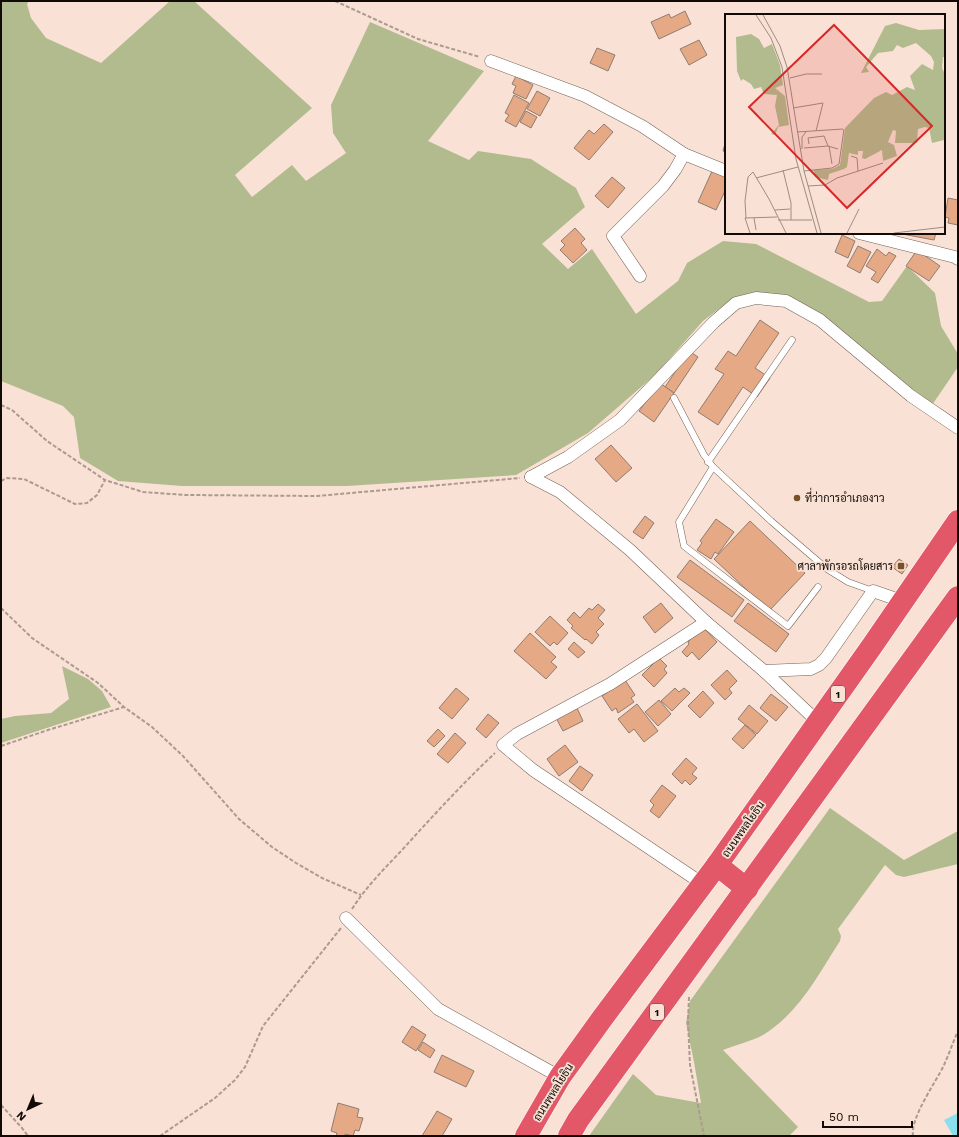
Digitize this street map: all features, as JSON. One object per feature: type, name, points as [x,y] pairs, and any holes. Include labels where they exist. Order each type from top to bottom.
[{"type":"highway","name":"ถนนพหลโยธิน","points":[[526,1136],[560,1078],[601,1020],[717,866],[958,521]]},
{"type":"highway","name":"1","points":[[569,1136],[578,1120],[958,597]]},
{"type":"highway","points":[[717,866],[746,889]]},
{"type":"street","points":[[490,61],[585,96],[642,126],[684,154],[725,171]]},
{"type":"street","points":[[640,276],[613,236],[664,186],[684,154]]},
{"type":"street","points":[[863,234],[958,259]]},
{"type":"street","points":[[531,477],[568,457],[620,420],[714,322],[736,303],[756,298],[786,301],[820,320],[911,396],[958,428]]},
{"type":"street","points":[[531,477],[560,492],[630,550],[706,622],[764,671],[818,722]]},
{"type":"street","points":[[764,671],[811,668],[819,665],[826,658],[873,591],[902,601]]},
{"type":"street","points":[[703,884],[533,770],[503,745],[523,730],[610,684],[706,622]]},
{"type":"street","points":[[346,918],[438,1009],[560,1078]]},
{"type":"lane","points":[[708,462],[792,340]]},
{"type":"lane","points":[[674,398],[708,462],[713,468],[771,521],[827,569],[848,582],[873,591]]},
{"type":"lane","points":[[713,468],[679,522],[684,546],[788,626],[818,587]]},
{"type":"path","points":[[335,1],[418,40],[490,61]]},
{"type":"path","points":[[1,405],[12,410],[47,441],[105,480],[143,492],[186,495],[317,496],[531,477]]},
{"type":"path","points":[[1,481],[7,478],[24,479],[75,504],[86,503],[97,495],[105,480]]},
{"type":"path","points":[[1,608],[32,638],[98,683],[124,707],[152,727],[183,756],[239,819],[272,847],[322,878],[360,895]]},
{"type":"path","points":[[1,746],[124,707]]},
{"type":"path","points":[[160,1136],[216,1098],[235,1080],[245,1067],[262,1026],[342,927],[360,895],[468,778],[503,745]]},
{"type":"path","points":[[689,998],[688,1021],[690,1065],[704,1136]]},
{"type":"path","points":[[913,1136],[915,1121],[945,1064],[958,1031]]},
{"type":"path","points":[[1,1105],[28,1136]]},
{"type":"green space","points":[[1,1],[29,1],[27,4],[31,18],[46,38],[101,63],[170,1],[194,1],[312,108],[235,175],[252,197],[292,165],[306,181],[346,153],[333,133],[331,105],[370,22],[484,71],[428,141],[469,160],[478,151],[531,159],[576,188],[585,207],[542,244],[568,269],[592,249],[636,314],[678,281],[687,263],[723,241],[756,244],[869,302],[882,301],[907,266],[935,293],[941,326],[958,354],[958,367],[932,405],[823,315],[756,293],[733,298],[703,321],[655,375],[588,433],[516,475],[347,486],[182,486],[118,481],[80,458],[74,417],[63,406],[1,381]]},
{"type":"green space","points":[[62,666],[88,679],[102,691],[111,707],[1,743],[1,719],[15,716],[51,713],[69,699]]},
{"type":"green space","points":[[830,808],[904,860],[958,831],[958,864],[904,877],[896,875],[885,865],[838,929],[841,936],[840,941],[797,1005],[776,1026],[763,1035],[723,1050],[798,1127],[789,1136],[589,1136],[633,1074],[656,1095],[701,1103],[686,1023],[690,1001]]},
{"type":"water","points":[[958,1113],[958,1136],[953,1136],[944,1120]]},
{"type":"building","points":[[685,11],[691,24],[659,39],[651,22],[669,14],[671,18]]},
{"type":"building","points":[[699,40],[707,55],[689,65],[680,49]]},
{"type":"building","points":[[597,48],[615,55],[608,71],[590,63]]},
{"type":"building","points":[[516,76],[533,85],[526,99],[513,93],[516,86],[512,84]]},
{"type":"building","points":[[537,91],[550,98],[540,116],[527,109]]},
{"type":"building","points":[[514,95],[529,103],[516,127],[505,121],[509,115],[505,113]]},
{"type":"building","points":[[526,111],[537,117],[531,128],[520,122]]},
{"type":"building","points":[[604,124],[613,132],[589,160],[574,148],[589,130],[594,134]]},
{"type":"building","points":[[713,169],[725,175],[725,191],[716,210],[698,202]]},
{"type":"building","points":[[612,177],[625,188],[608,208],[595,196]]},
{"type":"building","points":[[948,198],[958,200],[958,225],[948,223],[949,218],[945,217]]},
{"type":"building","points":[[575,228],[585,239],[581,243],[587,250],[573,263],[560,250],[565,245],[561,241]]},
{"type":"building","points":[[902,234],[936,234],[934,240]]},
{"type":"building","points":[[842,235],[855,241],[848,258],[835,252]]},
{"type":"building","points":[[858,246],[871,252],[860,273],[847,266]]},
{"type":"building","points":[[877,249],[886,256],[889,252],[896,256],[878,283],[871,279],[876,272],[866,266]]},
{"type":"building","points":[[917,250],[940,266],[929,281],[906,266]]},
{"type":"building","points":[[760,320],[779,333],[755,368],[770,378],[757,397],[743,387],[718,425],[698,412],[724,374],[715,369],[728,351],[736,356]]},
{"type":"building","points":[[689,351],[698,357],[674,393],[665,387]]},
{"type":"building","points":[[660,383],[674,393],[654,422],[639,411]]},
{"type":"building","points":[[611,445],[632,468],[616,482],[595,459]]},
{"type":"building","points":[[645,516],[654,523],[643,539],[633,532]]},
{"type":"building","points":[[716,519],[734,532],[718,554],[715,552],[711,559],[697,550],[702,543],[700,541]]},
{"type":"building","points":[[750,521],[805,573],[769,611],[714,559]]},
{"type":"building","points":[[899,559],[908,565],[902,574],[892,567]]},
{"type":"building","points":[[690,560],[744,600],[732,617],[677,577]]},
{"type":"building","points":[[661,603],[673,618],[655,633],[643,617]]},
{"type":"building","points":[[748,603],[789,634],[776,652],[734,621]]},
{"type":"building","points":[[598,604],[605,610],[598,618],[604,624],[596,632],[599,635],[592,644],[571,628],[573,626],[567,620],[574,612],[580,618],[589,608],[592,610]]},
{"type":"building","points":[[550,616],[568,633],[557,645],[554,642],[550,646],[535,632]]},
{"type":"building","points":[[703,627],[717,642],[699,660],[692,652],[687,657],[682,652],[689,644],[688,642]]},
{"type":"building","points":[[530,633],[556,657],[551,662],[557,667],[546,679],[514,651]]},
{"type":"building","points":[[574,642],[585,652],[578,658],[568,649]]},
{"type":"building","points":[[659,658],[667,666],[664,669],[667,673],[654,687],[642,675]]},
{"type":"building","points":[[727,670],[737,681],[729,689],[732,693],[725,700],[711,685]]},
{"type":"building","points":[[625,680],[635,695],[631,698],[634,702],[618,713],[616,708],[612,711],[602,696]]},
{"type":"building","points":[[456,688],[469,699],[452,719],[439,708]]},
{"type":"building","points":[[675,688],[679,692],[684,688],[690,693],[672,711],[661,701]]},
{"type":"building","points":[[703,691],[714,703],[700,718],[688,706]]},
{"type":"building","points":[[771,694],[788,707],[776,721],[760,708]]},
{"type":"building","points":[[659,700],[671,714],[658,726],[645,712]]},
{"type":"building","points":[[637,704],[658,731],[644,742],[634,729],[629,733],[618,719]]},
{"type":"building","points":[[749,705],[768,721],[757,734],[738,719]]},
{"type":"building","points":[[577,708],[583,721],[563,731],[556,718]]},
{"type":"building","points":[[488,714],[499,723],[486,738],[476,729]]},
{"type":"building","points":[[745,725],[756,735],[743,749],[732,739]]},
{"type":"building","points":[[438,729],[445,736],[434,747],[427,741]]},
{"type":"building","points":[[455,733],[466,743],[448,763],[437,754]]},
{"type":"building","points":[[565,745],[578,762],[559,776],[547,759]]},
{"type":"building","points":[[686,758],[697,768],[692,774],[697,778],[690,785],[685,780],[682,784],[672,774]]},
{"type":"building","points":[[580,766],[593,775],[582,791],[569,781]]},
{"type":"building","points":[[662,785],[676,796],[659,818],[650,811],[654,805],[650,801]]},
{"type":"building","points":[[412,1026],[426,1035],[416,1051],[402,1042]]},
{"type":"building","points":[[423,1042],[435,1050],[430,1058],[418,1050]]},
{"type":"building","points":[[442,1055],[474,1071],[466,1087],[434,1072]]},
{"type":"building","points":[[338,1103],[359,1109],[357,1117],[363,1118],[359,1131],[355,1130],[353,1136],[345,1134],[345,1136],[336,1136],[337,1133],[331,1131]]},
{"type":"building","points":[[437,1111],[452,1119],[442,1136],[422,1136]]},
{"type":"place","name":"ที่ว่าการอำเภองาว","points":[[797,498]]},
{"type":"place","name":"ศาลาพักรอรถโดยสาร","points":[[901,566]]}]
